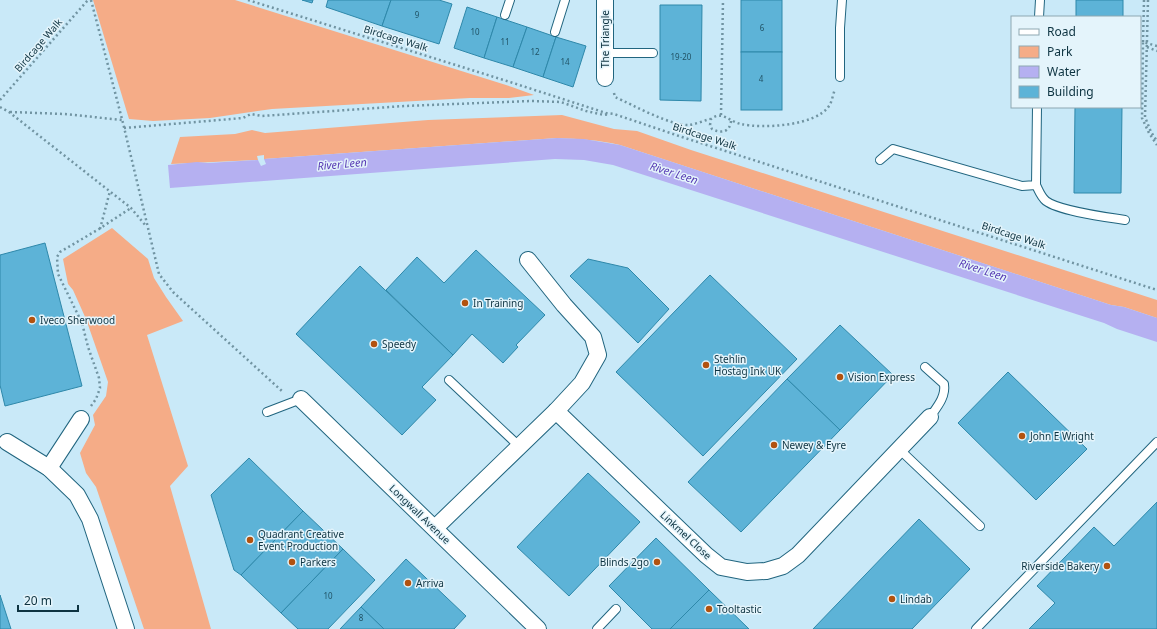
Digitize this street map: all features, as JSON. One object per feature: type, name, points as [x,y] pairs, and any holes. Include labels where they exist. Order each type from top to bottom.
[{"type":"street","name":"The Triangle","points":[[605,0],[605,78]]},
{"type":"street","points":[[435,528],[556,411],[582,383],[598,355],[593,337],[564,305],[528,260]]},
{"type":"street","name":"Longwall Avenue","points":[[301,399],[538,629]]},
{"type":"street","name":"Linkmel Close","points":[[556,411],[706,555],[721,567],[747,572],[766,571],[783,566],[798,555],[930,417]]},
{"type":"street","points":[[50,468],[81,419]]},
{"type":"street","points":[[7,442],[50,468],[77,496],[90,519],[126,629]]},
{"type":"lane","points":[[505,15],[510,0]]},
{"type":"lane","points":[[555,32],[565,0]]},
{"type":"lane","points":[[840,77],[840,28],[842,0]]},
{"type":"lane","points":[[1039,16],[1040,0]]},
{"type":"lane","points":[[605,53],[653,53]]},
{"type":"lane","points":[[1038,108],[1036,185],[1042,198],[1046,202],[1059,208],[1125,220]]},
{"type":"lane","points":[[880,160],[893,149],[1022,186],[1036,185]]},
{"type":"lane","name":"Linkmel Close","points":[[925,367],[944,384],[945,389],[944,396],[930,417]]},
{"type":"lane","points":[[449,380],[519,446]]},
{"type":"lane","points":[[267,412],[301,399]]},
{"type":"lane","points":[[976,629],[1157,442]]},
{"type":"lane","points":[[899,449],[980,526]]},
{"type":"lane","points":[[597,629],[616,609]]},
{"type":"path","name":"Birdcage Walk","points":[[0,100],[88,0]]},
{"type":"path","points":[[88,0],[122,120],[159,274],[173,292],[285,394],[301,399]]},
{"type":"path","name":"Birdcage Walk","points":[[248,0],[503,79],[606,113],[614,114],[1157,290]]},
{"type":"path","points":[[721,115],[723,0]]},
{"type":"path","points":[[1144,0],[1142,118],[1157,145]]},
{"type":"path","points":[[1148,0],[1145,118],[1157,141]]},
{"type":"path","points":[[1143,42],[1157,46]]},
{"type":"path","points":[[1147,47],[1157,51]]},
{"type":"path","points":[[605,78],[614,80],[614,92],[616,97],[661,118],[688,125],[721,115],[731,121],[746,125],[770,126],[808,120],[823,112],[829,106],[840,77]]},
{"type":"path","points":[[124,128],[243,118],[251,114],[262,116],[404,106],[531,101],[561,102],[586,112],[604,115],[614,114]]},
{"type":"path","points":[[0,107],[10,112],[131,208],[147,228]]},
{"type":"path","points":[[10,112],[65,114],[122,120]]},
{"type":"path","points":[[711,119],[711,127],[716,131],[721,132],[727,130],[731,125],[731,121]]},
{"type":"path","points":[[100,229],[110,191]]},
{"type":"path","points":[[81,419],[96,399],[100,388],[99,378],[88,347],[82,323],[58,274],[57,257],[63,250],[100,229],[131,208]]},
{"type":"green space","points":[[93,0],[235,0],[534,95],[509,98],[470,98],[272,109],[210,118],[153,121],[129,119]]},
{"type":"green space","points":[[562,115],[614,129],[637,131],[691,150],[1157,300],[1157,318],[1124,307],[1111,305],[620,145],[604,142],[557,138],[264,159],[264,155],[257,156],[258,160],[171,164],[180,137],[235,134],[252,130],[265,133],[428,120]]},
{"type":"green space","points":[[112,228],[148,259],[154,278],[183,321],[147,335],[188,466],[170,486],[211,629],[144,629],[96,487],[86,473],[80,453],[95,425],[93,415],[106,396],[108,382],[86,319],[73,290],[68,284],[63,259]]},
{"type":"water","name":"River Leen","points":[[557,138],[584,139],[620,145],[1111,305],[1124,307],[1157,318],[1157,342],[1117,329],[1104,323],[613,165],[584,160],[555,159],[170,188],[168,165],[197,162],[208,163],[258,160],[261,166],[266,164],[264,159]]},
{"type":"building","points":[[302,0],[313,0],[312,3]]},
{"type":"building","points":[[328,0],[391,0],[382,26],[326,7]]},
{"type":"building","points":[[391,0],[439,0],[452,4],[439,44],[382,26]]},
{"type":"building","points":[[741,0],[782,0],[782,52],[741,52]]},
{"type":"building","points":[[1076,0],[1123,0],[1123,16],[1076,16]]},
{"type":"building","points":[[660,5],[702,5],[701,101],[660,100]]},
{"type":"building","points":[[467,7],[497,17],[484,58],[454,48]]},
{"type":"building","points":[[497,17],[527,27],[513,67],[484,58]]},
{"type":"building","points":[[527,27],[556,37],[543,77],[513,67]]},
{"type":"building","points":[[556,37],[586,46],[573,87],[543,77]]},
{"type":"building","points":[[741,52],[782,52],[782,110],[741,110]]},
{"type":"building","points":[[1075,108],[1122,108],[1121,193],[1074,193]]},
{"type":"building","name":"Iveco Sherwood","points":[[45,243],[82,386],[5,406],[0,385],[0,255]]},
{"type":"building","name":"In Training","points":[[476,250],[545,315],[516,345],[518,347],[503,363],[472,334],[453,355],[386,290],[417,257],[444,283]]},
{"type":"building","points":[[588,259],[628,268],[669,309],[638,343],[570,276]]},
{"type":"building","name":"Speedy","points":[[360,266],[453,355],[422,387],[436,400],[402,435],[296,334]]},
{"type":"building","name":"Stehlin Hostag Ink UK","points":[[710,275],[797,359],[703,456],[616,372]]},
{"type":"building","name":"Vision Express","points":[[840,325],[893,375],[840,430],[787,379]]},
{"type":"building","name":"John E Wright","points":[[1008,372],[1087,449],[1036,500],[958,423]]},
{"type":"building","name":"Newey & Eyre","points":[[787,379],[840,430],[741,532],[688,482]]},
{"type":"building","name":"Quadrant Creative Event Production","points":[[249,458],[303,511],[241,575],[234,570],[211,495]]},
{"type":"building","points":[[588,473],[640,522],[569,596],[517,547]]},
{"type":"building","name":"Riverside Bakery","points":[[1157,502],[1157,629],[1029,629],[1055,603],[1037,586],[1094,527],[1114,546]]},
{"type":"building","name":"Parkers","points":[[303,511],[343,549],[281,613],[241,575]]},
{"type":"building","name":"Lindab","points":[[919,519],[970,569],[912,629],[813,629]]},
{"type":"building","name":"Blinds 2go","points":[[656,538],[709,590],[670,629],[652,629],[609,586]]},
{"type":"building","points":[[343,549],[375,580],[328,629],[298,629],[281,613]]},
{"type":"building","name":"Arriva","points":[[406,559],[466,616],[454,629],[384,629],[361,607]]},
{"type":"building","name":"Tooltastic","points":[[709,590],[749,629],[670,629]]},
{"type":"building","points":[[0,595],[11,629],[0,629]]},
{"type":"building","points":[[361,607],[384,629],[340,629]]},
{"type":"place","name":"In Training","points":[[465,303]]},
{"type":"place","name":"Iveco Sherwood","points":[[32,320]]},
{"type":"place","name":"Speedy","points":[[374,344]]},
{"type":"place","name":"Stehlin Hostag Ink UK","points":[[706,365]]},
{"type":"place","name":"Vision Express","points":[[840,377]]},
{"type":"place","name":"John E Wright","points":[[1022,436]]},
{"type":"place","name":"Newey & Eyre","points":[[774,445]]},
{"type":"place","name":"Quadrant Creative Event Production","points":[[250,540]]},
{"type":"place","name":"Parkers","points":[[292,562]]},
{"type":"place","name":"Blinds 2go","points":[[657,562]]},
{"type":"place","name":"Riverside Bakery","points":[[1107,566]]},
{"type":"place","name":"Arriva","points":[[408,583]]},
{"type":"place","name":"Lindab","points":[[892,599]]},
{"type":"place","name":"Tooltastic","points":[[709,609]]}]
